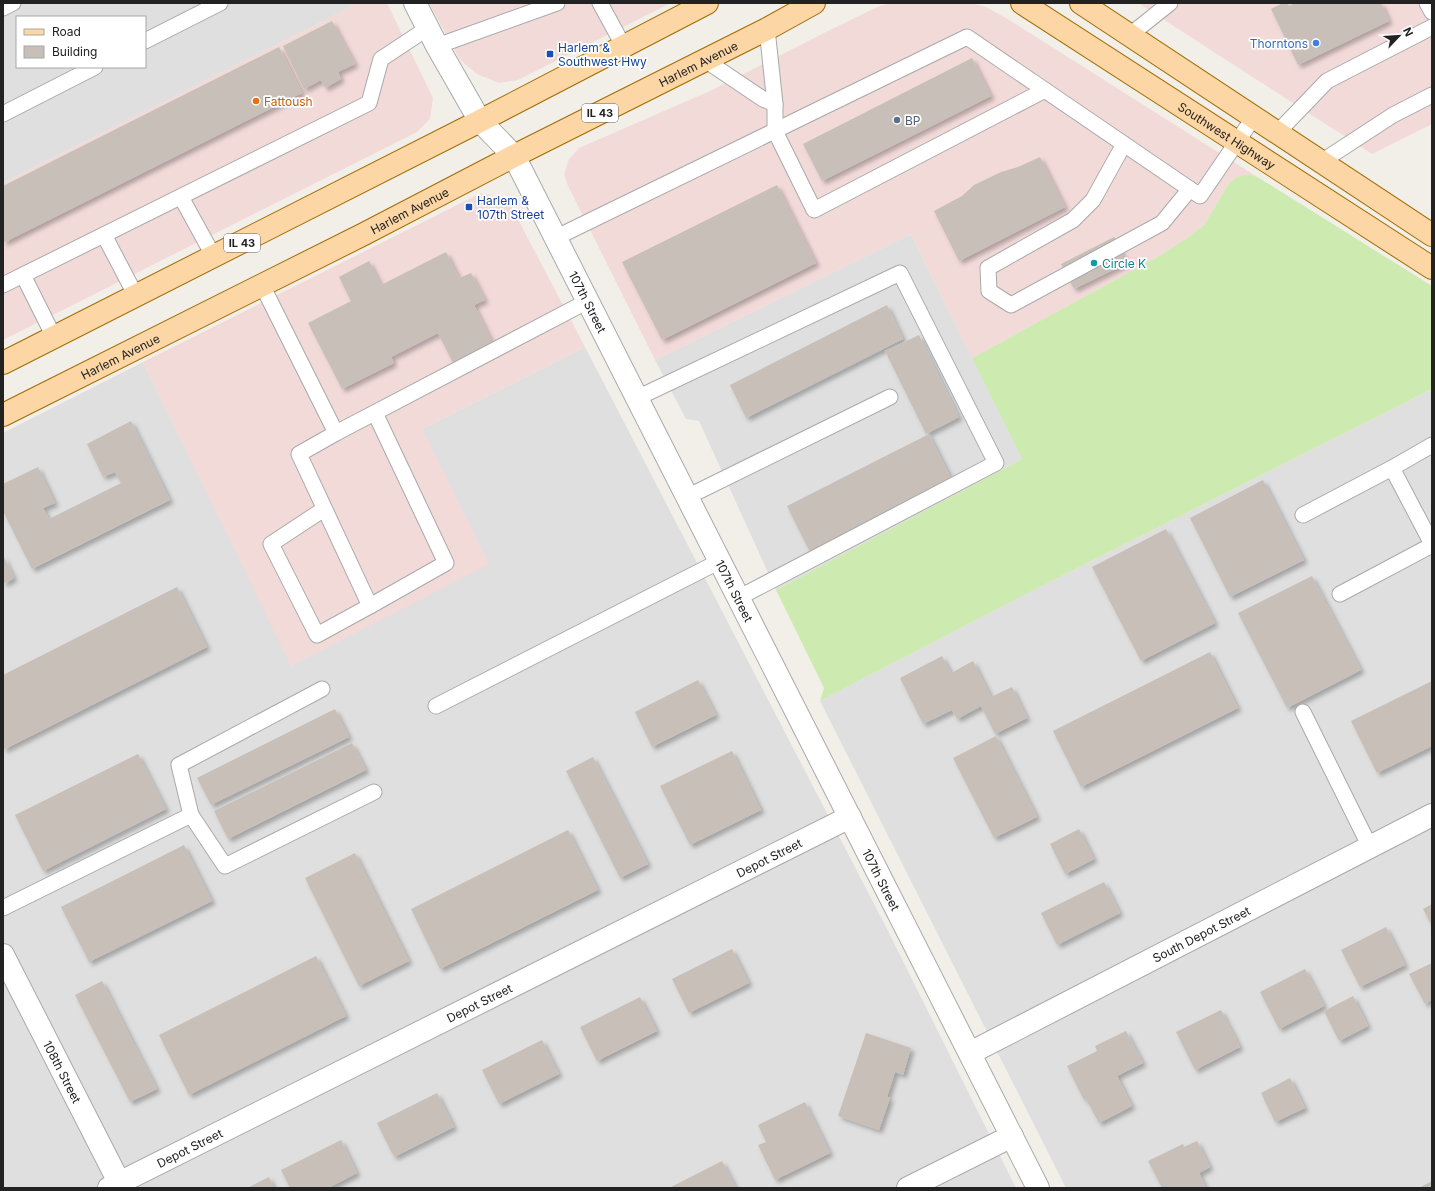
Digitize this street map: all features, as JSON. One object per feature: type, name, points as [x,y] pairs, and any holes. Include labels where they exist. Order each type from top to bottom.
[{"type":"main road","name":"IL 43","points":[[3,363],[480,121],[707,3]]},
{"type":"main road","name":"Harlem Avenue","points":[[3,415],[364,234],[514,156],[767,29],[814,3]]},
{"type":"main road","name":"Southwest Highway","points":[[1022,3],[1432,268]]},
{"type":"main road","points":[[1081,3],[1432,235]]},
{"type":"street","name":"107th Street","points":[[415,3],[480,121],[514,156],[1038,1188]]},
{"type":"street","name":"South Depot Street","points":[[970,1052],[1432,815]]},
{"type":"street","name":"Depot Street","points":[[117,1186],[850,817]]},
{"type":"street","name":"108th Street","points":[[3,955],[117,1186]]},
{"type":"street","points":[[908,1188],[1012,1136]]},
{"type":"lane","points":[[3,8],[13,3]]},
{"type":"lane","points":[[146,40],[220,3]]},
{"type":"lane","points":[[3,285],[369,103],[381,59],[433,37],[557,3]]},
{"type":"lane","points":[[600,3],[624,47]]},
{"type":"lane","points":[[1130,35],[1170,3]]},
{"type":"lane","points":[[1427,3],[1432,12]]},
{"type":"lane","points":[[1277,133],[1327,81],[1432,28]]},
{"type":"lane","points":[[767,29],[775,104],[775,131],[814,210],[1045,90]]},
{"type":"lane","points":[[555,238],[967,37],[1200,196],[1254,117]]},
{"type":"lane","points":[[705,60],[762,99],[775,104]]},
{"type":"lane","points":[[3,114],[93,68]]},
{"type":"lane","points":[[1321,162],[1393,116],[1432,95]]},
{"type":"lane","points":[[1124,144],[1093,200],[1073,220],[988,268],[989,291],[1012,305],[1162,222],[1190,189]]},
{"type":"lane","points":[[181,197],[214,257]]},
{"type":"lane","points":[[104,235],[136,296]]},
{"type":"lane","points":[[637,398],[900,272],[996,463],[738,598]]},
{"type":"lane","points":[[23,275],[54,337]]},
{"type":"lane","points":[[262,285],[336,434]]},
{"type":"lane","points":[[370,606],[299,454],[588,302]]},
{"type":"lane","points":[[687,497],[890,397]]},
{"type":"lane","points":[[324,509],[271,544],[317,635],[446,563],[375,413]]},
{"type":"lane","points":[[1303,515],[1432,445]]},
{"type":"lane","points":[[1340,594],[1432,544],[1392,468]]},
{"type":"lane","points":[[436,706],[720,562]]},
{"type":"lane","points":[[322,689],[179,765],[191,815],[225,866],[374,792]]},
{"type":"lane","points":[[1303,712],[1370,847]]},
{"type":"lane","points":[[3,908],[191,815]]},
{"type":"shaded area","points":[[3,3],[359,3],[3,183]]},
{"type":"shaded area","points":[[359,3],[387,3],[433,98],[430,119],[417,132],[3,340],[3,183]]},
{"type":"shaded area","points":[[429,3],[671,3],[518,80],[499,83],[477,74],[460,60]]},
{"type":"shaded area","points":[[889,3],[971,3],[986,7],[1006,18],[1259,178],[1252,175],[1235,178],[1228,185],[1204,225],[1159,256],[972,358],[911,234],[655,360],[568,186],[564,174],[569,159],[579,148],[710,91],[826,32],[875,8]]},
{"type":"shaded area","points":[[1138,3],[1432,3],[1432,124],[1372,154]]},
{"type":"shaded area","points":[[481,193],[499,197],[511,206],[585,347],[422,429],[489,564],[291,666],[143,362]]},
{"type":"shaded area","points":[[911,234],[1022,459],[776,590],[699,421],[686,419],[655,360]]},
{"type":"shaded area","points":[[585,347],[886,927],[1016,1188],[3,1188],[3,433],[143,362],[292,666],[422,429]]},
{"type":"shaded area","points":[[1432,389],[1432,1188],[1066,1188],[820,701],[1030,592]]},
{"type":"green space","points":[[1244,175],[1252,175],[1259,178],[1432,286],[1432,389],[1030,592],[820,701],[824,688],[776,590],[1022,459],[972,358],[1159,256],[1190,236],[1204,225],[1228,185],[1235,178]]},
{"type":"building","name":"Thorntons","points":[[1283,3],[1287,3],[1289,6],[1295,3],[1381,3],[1389,21],[1298,65],[1271,9]]},
{"type":"building","points":[[332,21],[355,64],[338,72],[341,79],[325,88],[321,80],[304,89],[283,46]]},
{"type":"building","points":[[279,47],[302,93],[3,243],[3,186]]},
{"type":"building","name":"BP","points":[[972,58],[991,96],[822,181],[803,144]]},
{"type":"building","points":[[1040,157],[1065,207],[959,261],[934,211],[962,196],[974,185],[1001,172],[1018,167]]},
{"type":"building","points":[[777,185],[816,263],[662,340],[622,262]]},
{"type":"building","name":"Circle K","points":[[1114,237],[1127,263],[1074,289],[1061,264]]},
{"type":"building","points":[[446,252],[459,278],[471,273],[485,300],[474,305],[494,346],[455,367],[438,333],[391,357],[394,363],[342,389],[308,323],[351,301],[339,277],[369,261],[381,285]]},
{"type":"building","points":[[887,305],[903,339],[746,418],[730,385]]},
{"type":"building","points":[[919,335],[959,417],[926,434],[885,351]]},
{"type":"building","points":[[131,421],[170,500],[32,569],[3,511],[3,484],[38,467],[55,503],[43,508],[49,519],[121,483],[115,472],[103,477],[87,444]]},
{"type":"building","points":[[929,434],[952,480],[810,552],[787,506]]},
{"type":"building","points":[[1263,480],[1304,560],[1230,597],[1190,518]]},
{"type":"building","points":[[1166,529],[1215,623],[1141,661],[1092,567]]},
{"type":"building","points":[[3,555],[14,578],[3,584]]},
{"type":"building","points":[[1312,576],[1361,670],[1287,708],[1238,613]]},
{"type":"building","points":[[177,587],[207,647],[3,750],[3,675]]},
{"type":"building","points":[[1210,652],[1238,708],[1081,787],[1053,731]]},
{"type":"building","points":[[942,656],[951,673],[973,661],[991,697],[1012,687],[1027,718],[995,734],[981,706],[957,719],[952,710],[923,724],[900,678]]},
{"type":"building","points":[[698,680],[716,715],[652,747],[635,712]]},
{"type":"building","points":[[1432,681],[1432,746],[1377,773],[1351,721]]},
{"type":"building","points":[[335,709],[349,737],[211,805],[197,778]]},
{"type":"building","points":[[996,736],[1037,817],[994,838],[953,758]]},
{"type":"building","points":[[352,743],[366,770],[228,839],[214,811]]},
{"type":"building","points":[[732,751],[761,810],[690,845],[660,786]]},
{"type":"building","points":[[138,754],[166,809],[43,871],[15,815]]},
{"type":"building","points":[[593,757],[648,864],[620,878],[566,771]]},
{"type":"building","points":[[1079,829],[1094,859],[1065,874],[1050,844]]},
{"type":"building","points":[[568,830],[598,890],[440,969],[411,909]]},
{"type":"building","points":[[184,845],[212,901],[89,962],[61,907]]},
{"type":"building","points":[[355,853],[409,961],[359,986],[305,878]]},
{"type":"building","points":[[1104,882],[1120,913],[1057,945],[1041,913]]},
{"type":"building","points":[[1432,904],[1432,926],[1423,909]]},
{"type":"building","points":[[1386,927],[1405,965],[1360,987],[1341,950]]},
{"type":"building","points":[[732,949],[749,983],[689,1013],[672,979]]},
{"type":"building","points":[[316,956],[346,1016],[189,1095],[159,1035]]},
{"type":"building","points":[[1432,963],[1432,1000],[1425,1004],[1409,974]]},
{"type":"building","points":[[1305,969],[1324,1006],[1279,1029],[1260,992]]},
{"type":"building","points":[[102,981],[157,1089],[130,1102],[75,995]]},
{"type":"building","points":[[1353,996],[1368,1026],[1339,1041],[1324,1011]]},
{"type":"building","points":[[640,997],[657,1031],[597,1061],[580,1027]]},
{"type":"building","points":[[1221,1010],[1240,1047],[1195,1070],[1176,1032]]},
{"type":"building","points":[[1126,1031],[1143,1063],[1117,1076],[1132,1106],[1099,1123],[1086,1099],[1084,1100],[1067,1066],[1097,1051],[1095,1046]]},
{"type":"building","points":[[866,1033],[911,1048],[903,1075],[895,1072],[887,1097],[890,1098],[879,1130],[838,1116]]},
{"type":"building","points":[[542,1040],[559,1074],[499,1104],[482,1070]]},
{"type":"building","points":[[1290,1078],[1305,1108],[1275,1122],[1261,1093]]},
{"type":"building","points":[[437,1093],[454,1127],[394,1157],[377,1123]]},
{"type":"building","points":[[805,1102],[830,1153],[775,1180],[758,1145],[766,1142],[758,1125]]},
{"type":"building","points":[[341,1140],[357,1173],[328,1188],[290,1188],[281,1170]]},
{"type":"building","points":[[1197,1141],[1210,1167],[1199,1173],[1206,1188],[1162,1188],[1148,1161],[1183,1144],[1184,1147]]},
{"type":"building","points":[[722,1161],[736,1188],[669,1188]]},
{"type":"building","points":[[269,1177],[274,1188],[247,1188]]},
{"type":"building","points":[[1432,1181],[1432,1188],[1419,1188]]},
{"type":"place","name":"Thorntons","points":[[1316,43]]},
{"type":"place","name":"Harlem & Southwest Hwy","points":[[550,54]]},
{"type":"place","name":"Fattoush","points":[[256,101]]},
{"type":"place","name":"BP","points":[[897,120]]},
{"type":"place","name":"Harlem & 107th Street","points":[[469,207]]},
{"type":"place","name":"Circle K","points":[[1094,263]]}]
